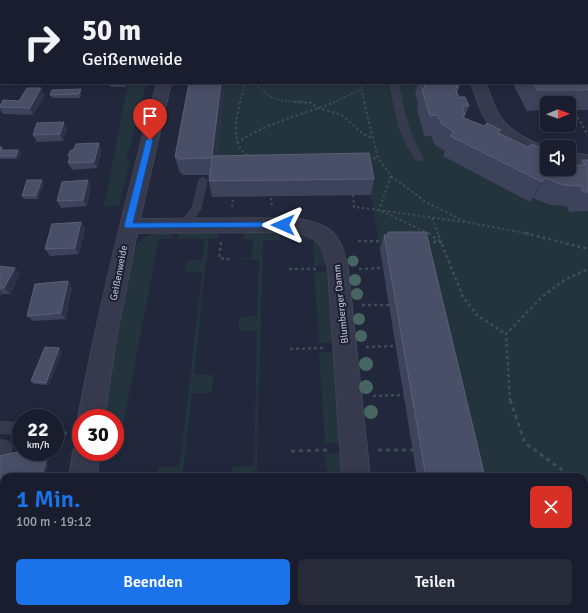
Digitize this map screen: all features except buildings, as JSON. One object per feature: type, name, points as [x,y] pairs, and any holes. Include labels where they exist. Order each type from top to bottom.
[{"type":"street","name":"Geißenweide","points":[[93,409],[128,226],[164,84]]},
{"type":"street","points":[[478,84],[493,118],[503,130],[531,148],[540,151]]},
{"type":"street","points":[[576,160],[588,161]]},
{"type":"street","name":"Blumberger Damm","points":[[128,226],[294,225],[313,228],[326,236],[335,255],[341,305],[356,473]]},
{"type":"street","points":[[83,473],[85,461]]},
{"type":"lane","points":[[394,84],[404,129],[409,142],[420,158]]},
{"type":"lane","points":[[196,226],[187,221],[196,209],[202,180]]},
{"type":"lane","points":[[0,427],[12,428]]},
{"type":"lane","points":[[0,446],[5,447],[2,473]]},
{"type":"path","points":[[246,84],[241,94],[237,143],[240,151],[254,159]]},
{"type":"path","points":[[256,84],[265,94],[284,102],[311,102],[319,108],[342,115],[363,134],[373,138]]},
{"type":"path","points":[[237,143],[245,137],[286,118],[341,100],[361,90],[365,84]]},
{"type":"path","points":[[361,90],[378,158],[391,176],[426,202],[466,222]]},
{"type":"path","points":[[576,116],[588,135]]},
{"type":"path","points":[[365,159],[378,158]]},
{"type":"path","points":[[379,210],[391,176]]},
{"type":"path","points":[[353,195],[354,207],[466,222],[533,235],[588,249]]},
{"type":"path","points":[[379,210],[426,232],[441,242]]},
{"type":"path","points":[[432,218],[463,297],[478,316],[506,334]]},
{"type":"path","points":[[222,226],[220,258],[233,260]]},
{"type":"path","points":[[358,240],[388,241]]},
{"type":"path","points":[[426,242],[441,242]]},
{"type":"path","points":[[566,473],[525,443],[510,401],[506,334],[544,296],[566,279],[588,269]]},
{"type":"path","points":[[341,305],[390,305]]},
{"type":"path","points":[[349,396],[404,395]]},
{"type":"shaded area","points":[[128,84],[147,84],[127,157],[127,160],[130,162],[119,206],[104,206]]},
{"type":"shaded area","points":[[225,84],[414,84],[419,93],[420,109],[417,110],[424,136],[431,136],[436,145],[530,202],[533,198],[550,205],[567,206],[569,212],[588,211],[588,473],[471,473],[380,250],[367,170],[215,172]]},
{"type":"shaded area","points":[[219,230],[218,238],[209,239],[194,375],[213,375],[212,393],[192,393],[182,473],[156,473],[158,467],[178,467],[180,464],[202,273],[185,271],[187,260],[202,260],[205,239],[178,239],[179,231]]},
{"type":"shaded area","points":[[244,230],[280,230],[280,240],[263,240],[257,457],[258,473],[231,473],[232,467],[254,466],[257,331],[239,331],[239,317],[257,316],[259,260],[242,259],[252,257],[253,240],[243,239]]},
{"type":"shaded area","points":[[286,230],[318,236],[331,265],[314,266],[313,240],[286,239]]},
{"type":"shaded area","points":[[172,231],[171,239],[159,239],[124,420],[124,409],[105,409],[133,251],[145,237],[154,233]]},
{"type":"shaded area","points":[[332,271],[338,343],[319,343],[314,272]]},
{"type":"shaded area","points":[[319,352],[338,352],[346,443],[325,443]]},
{"type":"shaded area","points":[[325,454],[347,454],[349,473],[327,473]]},
{"type":"route","points":[[150,140],[128,226],[283,225]]}]
